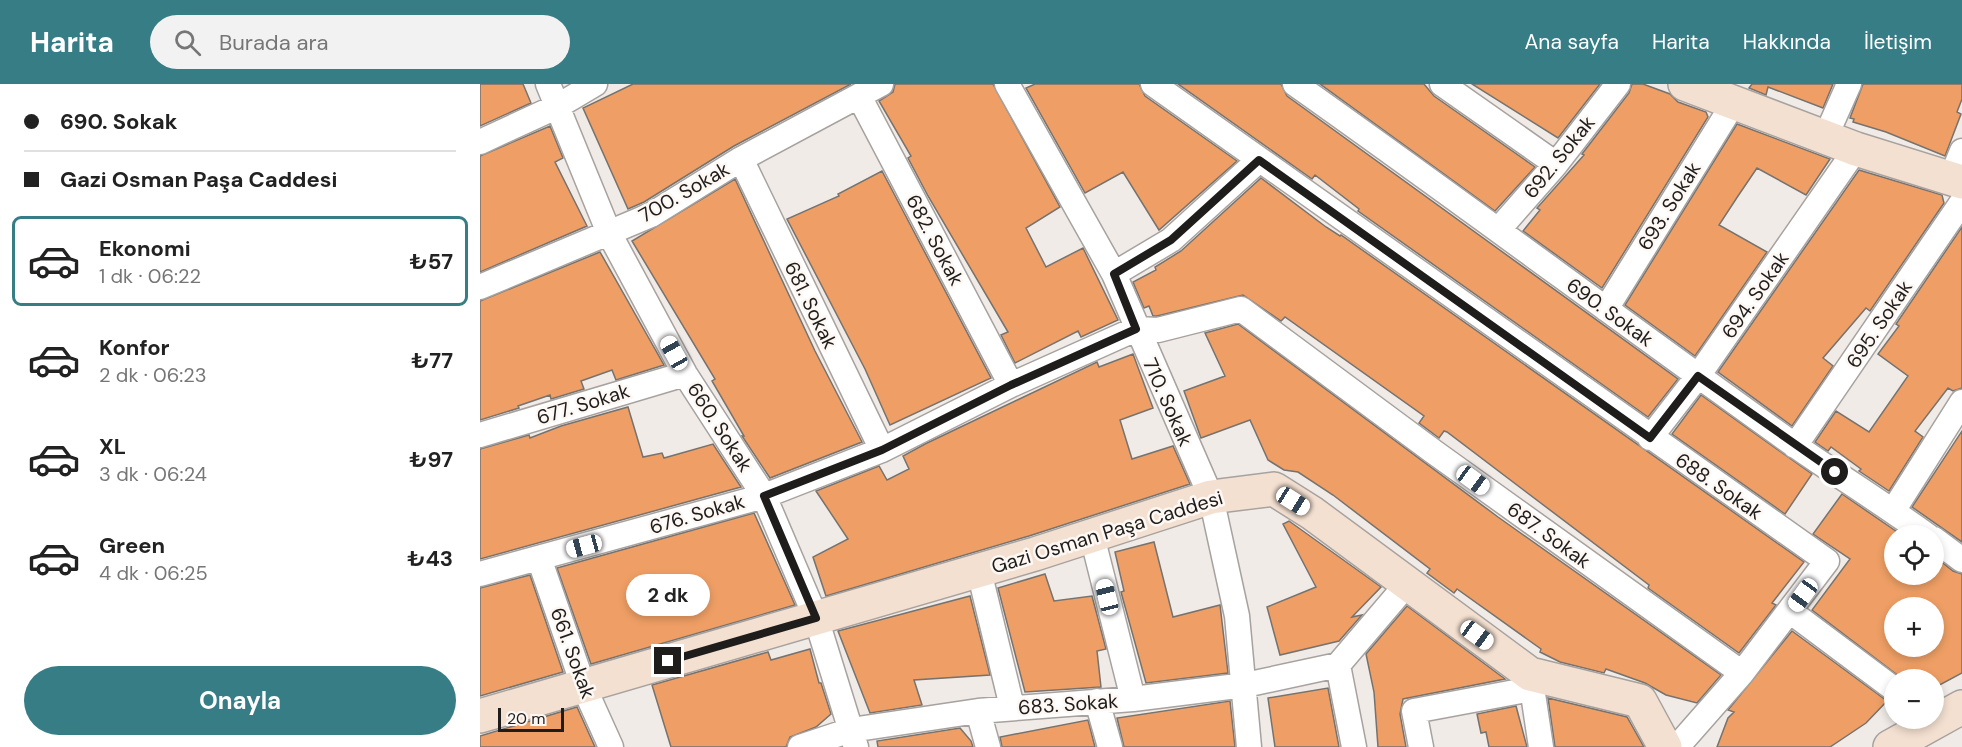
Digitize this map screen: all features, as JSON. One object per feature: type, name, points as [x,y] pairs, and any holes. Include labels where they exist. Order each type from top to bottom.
[{"type":"street","points":[[480,142],[553,95],[595,84]]},
{"type":"street","name":"700. Sokak","points":[[480,286],[651,214],[741,159],[881,84]]},
{"type":"street","name":"710. Sokak","points":[[1007,84],[1114,274],[1210,497],[1237,615],[1250,747]]},
{"type":"street","name":"690. Sokak","points":[[1295,84],[1499,229],[1605,309],[1796,446],[1913,525]]},
{"type":"street","points":[[1442,84],[1556,164]]},
{"type":"street","name":"692. Sokak","points":[[1499,229],[1556,164],[1618,84]]},
{"type":"street","points":[[1825,138],[1849,84]]},
{"type":"street","name":"688. Sokak","points":[[1161,86],[1259,160],[1827,561],[1791,612],[1742,674],[1677,747]]},
{"type":"street","points":[[1712,92],[1856,149],[1959,178]]},
{"type":"street","name":"693. Sokak","points":[[1605,309],[1712,92]]},
{"type":"street","name":"660. Sokak","points":[[553,95],[609,233],[686,374],[764,496],[816,618],[854,738]]},
{"type":"street","name":"682. Sokak","points":[[859,96],[1011,385]]},
{"type":"street","name":"694. Sokak","points":[[1650,438],[1698,376],[1856,149]]},
{"type":"street","name":"681. Sokak","points":[[741,159],[882,450]]},
{"type":"street","points":[[1114,274],[1171,240],[1259,160]]},
{"type":"street","name":"695. Sokak","points":[[1796,446],[1959,178]]},
{"type":"street","name":"676. Sokak","points":[[480,574],[764,496],[882,450],[1011,385],[1136,329],[1158,330],[1241,309]]},
{"type":"street","name":"687. Sokak","points":[[1241,309],[1434,452],[1742,674]]},
{"type":"street","name":"677. Sokak","points":[[480,435],[686,374]]},
{"type":"street","points":[[1893,511],[1962,402]]},
{"type":"street","name":"Gazi Osman Paşa Caddesi","points":[[480,716],[979,570],[1210,497],[1274,489],[1312,513],[1407,584],[1531,682],[1640,702],[1665,747]]},
{"type":"street","points":[[1092,536],[1133,699]]},
{"type":"street","points":[[1944,546],[1962,560]]},
{"type":"street","name":"661. Sokak","points":[[539,558],[583,685],[611,747]]},
{"type":"street","points":[[979,570],[1012,707]]},
{"type":"street","points":[[1354,747],[1338,665],[1407,584]]},
{"type":"street","points":[[1791,612],[1884,682]]},
{"type":"street","name":"683. Sokak","points":[[800,747],[854,738],[978,711],[1133,699],[1245,684],[1338,665]]},
{"type":"street","points":[[1421,747],[1414,711],[1531,682],[1541,747]]},
{"type":"street","points":[[1097,702],[1110,747]]},
{"type":"street","points":[[978,711],[988,747]]},
{"type":"street","points":[[1896,746],[1923,729]]},
{"type":"building","points":[[480,84],[523,84],[531,103],[480,126]]},
{"type":"building","points":[[633,84],[851,84],[734,146],[644,202],[628,209],[583,108]]},
{"type":"building","points":[[895,84],[993,84],[1060,207],[1026,228],[1046,267],[1083,248],[1118,320],[1081,337],[1078,331],[1015,363],[1001,335],[1008,332],[928,196],[908,158],[911,156],[879,101],[893,92]]},
{"type":"building","points":[[1035,84],[1139,84],[1145,96],[1237,161],[1159,230],[1123,172],[1085,193],[1026,88]]},
{"type":"building","points":[[1178,84],[1281,84],[1287,96],[1678,379],[1648,417],[1358,211],[1359,209],[1315,175],[1312,179]]},
{"type":"building","points":[[1320,84],[1424,84],[1434,96],[1535,167],[1495,211]]},
{"type":"building","points":[[1472,84],[1600,84],[1558,138]]},
{"type":"building","points":[[1632,84],[1643,84],[1670,94],[1678,102],[1706,112],[1708,117],[1602,288],[1523,231],[1540,210],[1537,208],[1584,155],[1582,154],[1629,93]]},
{"type":"building","points":[[1752,84],[1833,84],[1823,108],[1768,87],[1766,95],[1749,88]]},
{"type":"building","points":[[1863,84],[1962,84],[1962,99],[1957,112],[1961,114],[1945,156],[1886,132],[1853,122],[1854,119],[1850,118]]},
{"type":"building","points":[[1737,124],[1830,159],[1806,195],[1757,168],[1719,225],[1767,252],[1695,356],[1625,305]]},
{"type":"building","points":[[550,126],[563,158],[555,162],[587,226],[480,272],[480,156]]},
{"type":"building","points":[[1859,170],[1942,195],[1944,203],[1870,311],[1866,308],[1823,358],[1833,366],[1792,426],[1718,372]]},
{"type":"building","points":[[882,171],[991,378],[890,425],[865,369],[787,219],[839,196],[838,194]]},
{"type":"building","points":[[1261,178],[1326,227],[1341,235],[1804,562],[1772,603],[1776,605],[1739,653],[1648,588],[1649,585],[1447,432],[1444,431],[1439,438],[1419,423],[1424,416],[1285,317],[1281,321],[1243,295],[1157,316],[1153,316],[1149,306],[1144,308],[1133,282],[1156,270],[1155,267],[1181,251]]},
{"type":"building","points":[[735,179],[815,351],[862,442],[770,478],[742,436],[744,436],[712,381],[715,379],[632,241]]},
{"type":"building","points":[[1962,227],[1962,388],[1953,391],[1948,388],[1915,431],[1923,437],[1889,491],[1859,471],[1861,469],[1831,447],[1828,451],[1815,442],[1836,411],[1869,432],[1908,376],[1878,354],[1899,326],[1896,324]]},
{"type":"building","points":[[600,252],[664,365],[616,380],[612,370],[581,381],[584,389],[551,399],[550,395],[518,406],[519,408],[480,420],[480,301]]},
{"type":"building","points":[[1238,324],[1498,517],[1721,675],[1697,703],[1666,695],[1645,683],[1606,669],[1604,673],[1560,662],[1540,652],[1541,649],[1457,589],[1454,593],[1427,573],[1430,569],[1333,495],[1298,472],[1284,470],[1268,460],[1250,420],[1201,438],[1184,391],[1225,376],[1205,333]]},
{"type":"building","points":[[1133,354],[1153,408],[1120,420],[1132,459],[1173,446],[1190,484],[1029,536],[826,596],[813,557],[848,539],[816,491],[879,466],[887,480],[909,469],[903,456],[925,444],[1097,362],[1099,367]]},
{"type":"building","points":[[1701,395],[1812,474],[1785,514],[1672,434]]},
{"type":"building","points":[[628,407],[643,457],[662,453],[664,458],[713,444],[741,487],[480,559],[480,449],[529,435],[530,438],[561,426]]},
{"type":"building","points":[[1962,431],[1962,542],[1944,529],[1944,525],[1938,525],[1912,507]]},
{"type":"building","points":[[1842,494],[1887,525],[1884,525],[1884,585],[1944,585],[1944,564],[1962,574],[1962,673],[1944,683],[1944,669],[1890,669],[1812,610],[1850,559],[1813,534]]},
{"type":"building","points":[[754,513],[795,605],[591,664],[557,568]]},
{"type":"building","points":[[1289,521],[1381,587],[1352,617],[1362,615],[1339,641],[1280,655],[1267,607],[1316,587],[1283,524]]},
{"type":"building","points":[[1154,542],[1173,617],[1220,605],[1228,673],[1146,683],[1121,592],[1124,591],[1115,552]]},
{"type":"building","points":[[1045,574],[1054,601],[1092,596],[1106,649],[1097,651],[1101,687],[1025,692],[998,588]]},
{"type":"building","points":[[530,575],[563,672],[480,696],[480,588]]},
{"type":"building","points":[[970,596],[990,675],[914,680],[922,705],[870,713],[838,631]]},
{"type":"building","points":[[1407,606],[1505,679],[1403,699],[1400,714],[1406,747],[1378,747],[1374,692],[1366,654]]},
{"type":"building","points":[[1792,631],[1884,699],[1884,704],[1866,723],[1830,747],[1717,747],[1728,718],[1734,712],[1728,710]]},
{"type":"building","points":[[810,649],[819,683],[821,683],[831,714],[816,727],[790,737],[786,747],[671,747],[652,685],[768,652],[771,660]]},
{"type":"building","points":[[1328,688],[1339,747],[1275,747],[1268,698]]},
{"type":"building","points":[[1548,698],[1627,717],[1644,747],[1555,747]]},
{"type":"building","points":[[1230,701],[1235,747],[1124,747],[1117,718]]},
{"type":"building","points":[[1516,706],[1527,747],[1489,747],[1486,732],[1481,733],[1477,714]]},
{"type":"building","points":[[577,707],[595,747],[480,747],[480,736]]},
{"type":"building","points":[[1088,720],[1095,747],[1002,747],[1000,737]]},
{"type":"building","points":[[960,728],[973,747],[878,747],[877,741]]},
{"type":"route","points":[[668,661],[816,618],[764,496],[882,450],[1011,385],[1136,329],[1114,274],[1171,240],[1259,160],[1650,438],[1698,376],[1835,472]]}]
